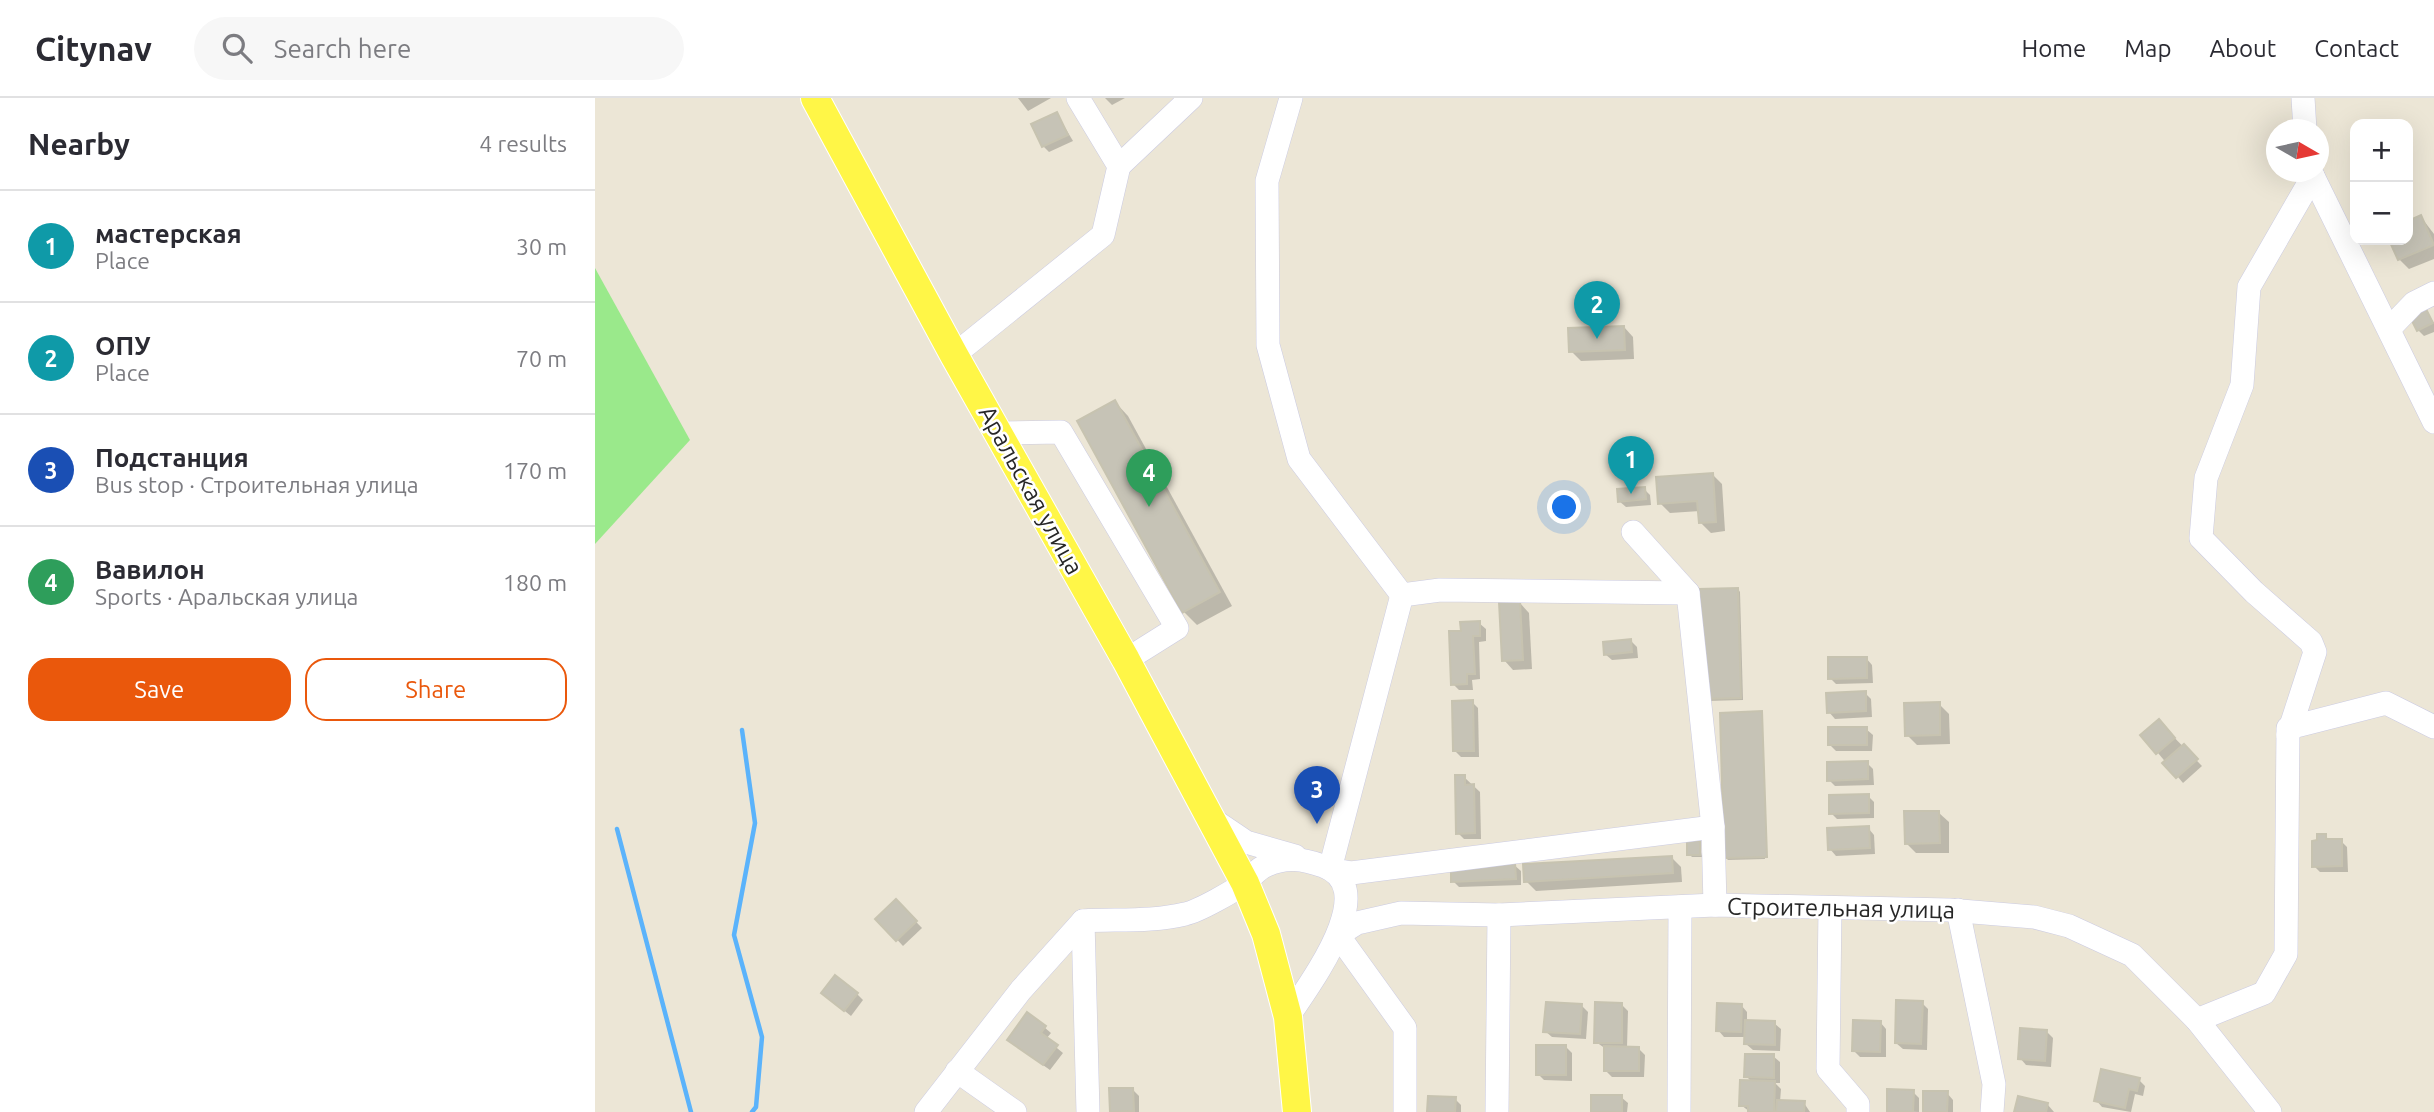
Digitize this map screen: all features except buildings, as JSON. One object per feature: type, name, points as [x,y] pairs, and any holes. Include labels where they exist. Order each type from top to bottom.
[{"type":"main road","name":"Аральская улица","points":[[815,98],[954,355],[1126,660],[1245,883]]},
{"type":"main road","points":[[1245,883],[1288,1017],[1297,1112]]},
{"type":"street","points":[[1078,98],[1119,166]]},
{"type":"street","points":[[954,355],[1103,235],[1119,166],[1191,98]]},
{"type":"street","points":[[1291,98],[1267,181],[1268,345],[1299,459],[1402,595]]},
{"type":"street","points":[[2303,98],[2304,119]]},
{"type":"street","points":[[2197,1020],[2265,993],[2286,954],[2289,732],[2315,652],[2311,642],[2254,592],[2201,538],[2206,478],[2242,385],[2249,287],[2308,182]]},
{"type":"street","points":[[2316,182],[2434,422]]},
{"type":"street","points":[[2390,328],[2414,303],[2434,293]]},
{"type":"street","points":[[999,433],[1061,432],[1177,628],[1126,660]]},
{"type":"street","points":[[1633,532],[1688,593],[1713,827],[1715,905]]},
{"type":"street","points":[[1402,595],[1440,590],[1688,593]]},
{"type":"street","points":[[1288,1017],[1338,935],[1346,909],[1347,897],[1337,876],[1402,595]]},
{"type":"street","points":[[2289,732],[2386,703],[2431,722]]},
{"type":"street","points":[[1211,818],[1246,842],[1301,858],[1337,876],[1372,906],[1401,913]]},
{"type":"street","points":[[1337,876],[1713,827]]},
{"type":"street","points":[[926,1112],[1021,990],[1083,921],[1186,914],[1245,883],[1263,866],[1281,860],[1301,858]]},
{"type":"street","name":"Строительная улица","points":[[1338,935],[1357,923],[1401,913],[1499,915],[1715,905],[1958,911],[2034,917],[2069,926],[2132,956],[2197,1020],[2263,1110]]},
{"type":"street","points":[[1679,1112],[1680,906]]},
{"type":"street","points":[[1830,908],[1828,1069],[1858,1104],[1858,1112]]},
{"type":"street","points":[[1958,911],[1994,1084],[1992,1112]]},
{"type":"street","points":[[1497,1112],[1499,915]]},
{"type":"street","points":[[1083,921],[1088,1112]]},
{"type":"street","points":[[1338,935],[1405,1028],[1405,1112]]},
{"type":"street","points":[[1275,970],[1303,977],[1316,971]]},
{"type":"street","points":[[957,1071],[1015,1112]]},
{"type":"green space","points":[[595,268],[690,440],[595,544]]},
{"type":"waterway","points":[[742,730],[755,823],[734,935],[762,1037],[756,1107],[752,1112]]},
{"type":"waterway","points":[[617,829],[691,1112]]},
{"type":"place","name":"ОПУ","points":[[1597,339]]},
{"type":"place","name":"мастерская","points":[[1631,494]]},
{"type":"place","name":"Вавилон","points":[[1149,507]]},
{"type":"place","name":"Подстанция","points":[[1317,824]]}]
